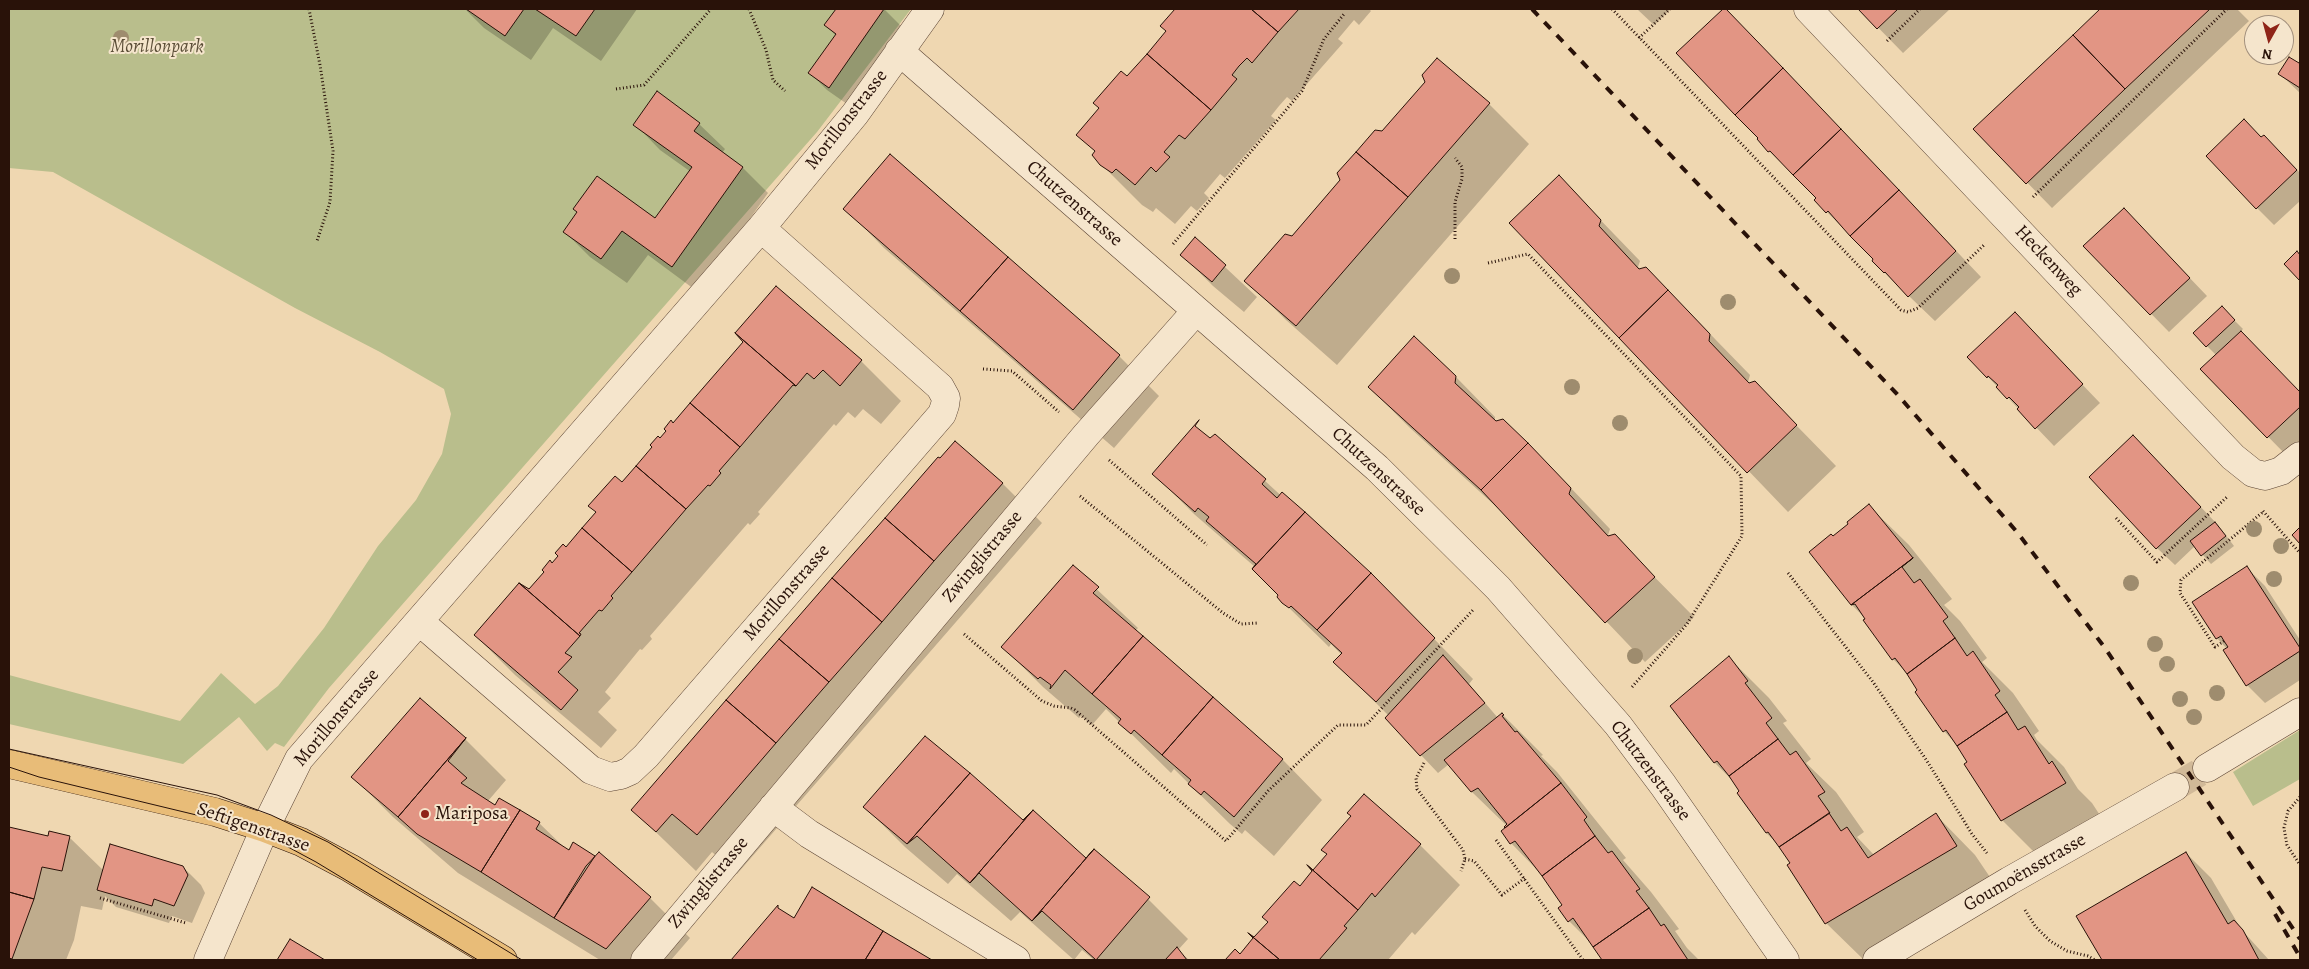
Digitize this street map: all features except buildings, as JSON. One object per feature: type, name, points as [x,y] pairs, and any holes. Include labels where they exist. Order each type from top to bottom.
[{"type":"main road","name":"Seftigenstrasse","points":[[9,764],[215,812],[265,828],[322,852],[503,960]]},
{"type":"street","name":"Morillonstrasse","points":[[208,960],[265,828],[299,759],[761,228],[855,114],[930,9]]},
{"type":"street","name":"Heckenweg","points":[[1808,9],[2233,457],[2253,473]]},
{"type":"street","name":"Chutzenstrasse","points":[[899,51],[1377,468],[1498,588],[1618,726],[1663,785],[1785,960]]},
{"type":"street","name":"Morillonstrasse","points":[[420,622],[591,770],[610,776],[621,775],[630,771],[646,756],[942,414],[946,398],[940,386],[761,228]]},
{"type":"street","name":"Zwinglistrasse","points":[[645,960],[773,806],[1094,445],[1196,311]]},
{"type":"street","points":[[2253,473],[2265,476],[2273,474],[2290,466],[2300,456]]},
{"type":"street","points":[[2207,768],[2300,712]]},
{"type":"street","name":"Goumoënsstrasse","points":[[1877,960],[2175,787]]},
{"type":"street","points":[[773,806],[809,834],[1016,960]]},
{"type":"path","points":[[309,9],[320,65],[333,151],[330,202],[317,241]]},
{"type":"path","points":[[616,89],[644,85],[711,9]]},
{"type":"path","points":[[750,9],[766,50],[773,80],[785,91]]},
{"type":"path","points":[[1612,9],[1901,310],[1908,312],[1918,308],[2010,220]]},
{"type":"path","points":[[1639,38],[1670,9]]},
{"type":"path","points":[[1891,37],[1920,9]]},
{"type":"path","points":[[2032,198],[2227,9]]},
{"type":"path","points":[[1172,245],[1302,91],[1324,39],[1344,14]]},
{"type":"path","points":[[1455,158],[1462,167],[1462,179],[1455,202],[1455,239]]},
{"type":"path","points":[[1488,263],[1528,254],[1742,476],[1742,536],[1687,624],[1630,690]]},
{"type":"path","points":[[983,369],[1012,371],[1207,545]]},
{"type":"path","points":[[2116,518],[2157,562],[2253,473]]},
{"type":"path","points":[[1072,490],[1223,613],[1241,624],[1258,623]]},
{"type":"path","points":[[2224,641],[2215,648],[2180,593],[2181,580],[2263,512]]},
{"type":"path","points":[[2276,526],[2300,553]]},
{"type":"path","points":[[1788,573],[1872,682],[1916,745],[1972,834],[1985,849],[2035,926],[2050,941],[2068,951],[2088,956],[2094,960]]},
{"type":"path","points":[[961,632],[1042,701],[1054,706],[1075,710],[1226,841],[1268,791],[1338,725],[1366,725],[1478,604]]},
{"type":"path","points":[[1424,763],[1416,778],[1417,789],[1460,845],[1465,859],[1461,871]]},
{"type":"path","points":[[2300,797],[2288,810],[2284,828],[2287,845],[2300,865]]},
{"type":"path","points":[[1496,840],[1583,960]]},
{"type":"path","points":[[1465,859],[1474,861],[1502,895],[1525,878]]},
{"type":"path","points":[[100,898],[189,924]]},
{"type":"green space","name":"Morillonpark","points":[[9,9],[911,9],[817,132],[329,688],[284,747],[275,743],[267,751],[239,717],[183,764],[9,724],[9,675],[180,721],[221,673],[255,704],[278,686],[324,628],[378,546],[416,500],[442,454],[451,414],[444,389],[380,352],[295,308],[53,172],[9,168]]},
{"type":"green space","points":[[2300,730],[2300,779],[2253,806],[2233,772]]},
{"type":"tunnel","points":[[2175,787],[2207,768]]},
{"type":"tram line","points":[[9,749],[217,795],[271,815],[328,842],[522,960]]},
{"type":"tram line","points":[[9,767],[39,777],[213,819],[275,840],[316,862],[478,960]]},
{"type":"railway","points":[[1532,9],[1897,394],[2017,532],[2105,648],[2300,939]]},
{"type":"railway","points":[[2275,914],[2300,957]]},
{"type":"place","name":"Mariposa","points":[[425,814]]}]
